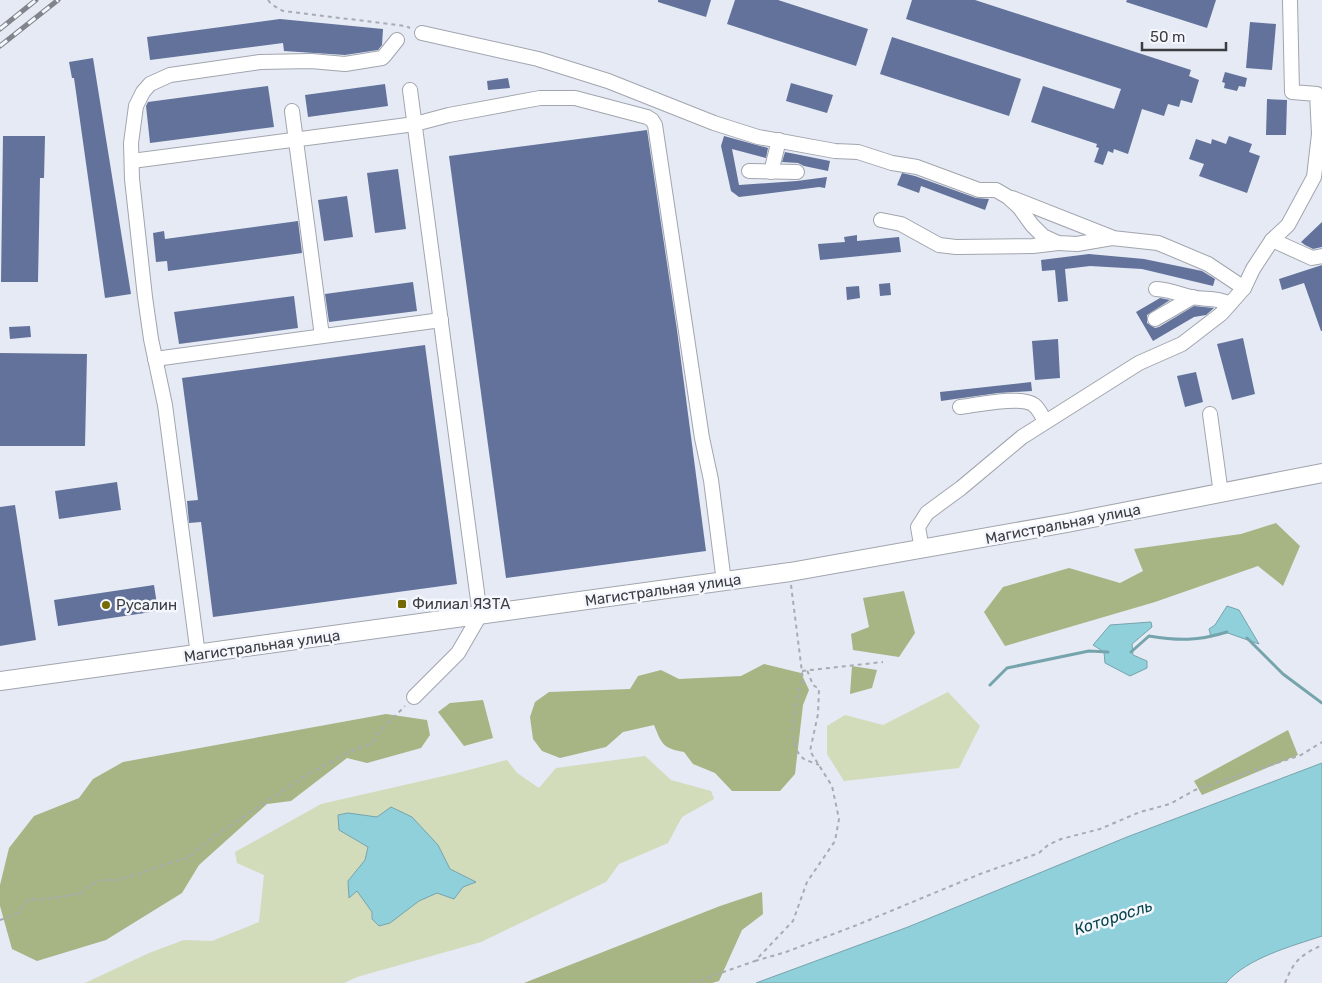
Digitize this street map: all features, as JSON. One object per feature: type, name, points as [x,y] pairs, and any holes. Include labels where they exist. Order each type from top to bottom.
[{"type":"main road","name":"Магистральная улица","points":[[0,681],[790,572],[922,550],[1221,494],[1322,473]]},
{"type":"lane","points":[[922,550],[918,527],[927,513],[961,488],[1022,437],[1045,421],[1139,363],[1182,344],[1222,314],[1244,288],[1253,269],[1272,240],[1288,225],[1314,177],[1319,134],[1317,94],[1292,92],[1290,0]]},
{"type":"lane","points":[[422,33],[538,59],[608,81],[714,123],[758,137],[835,151],[858,152],[892,163],[917,167],[979,190],[996,190],[1008,197],[1112,238],[1158,243],[1208,264],[1244,288]]},
{"type":"lane","points":[[198,655],[165,404],[155,359],[145,297],[132,179],[132,143],[136,106],[143,92],[159,79],[170,75],[260,62],[311,61],[353,63],[386,56],[397,40]]},
{"type":"lane","points":[[410,90],[480,615],[458,653],[414,697]]},
{"type":"lane","points":[[132,162],[415,124],[449,115],[540,98],[575,98],[647,117],[652,120],[656,125],[702,438],[711,480],[724,582]]},
{"type":"lane","points":[[292,111],[322,336]]},
{"type":"lane","points":[[771,172],[779,140]]},
{"type":"lane","points":[[749,171],[797,172]]},
{"type":"lane","points":[[1008,197],[1020,207],[1032,225],[1043,236],[1058,243]]},
{"type":"lane","points":[[881,220],[901,224],[938,245],[947,246],[1077,244],[1112,238]]},
{"type":"lane","points":[[1272,240],[1312,258],[1322,256]]},
{"type":"lane","points":[[1156,289],[1171,290],[1193,297],[1215,298],[1230,304]]},
{"type":"lane","points":[[1155,319],[1193,297]]},
{"type":"lane","points":[[155,359],[441,320]]},
{"type":"lane","points":[[960,407],[1016,400],[1027,401],[1034,404],[1045,421]]},
{"type":"lane","points":[[1210,414],[1221,494]]},
{"type":"path","points":[[268,0],[283,11],[406,26],[422,33]]},
{"type":"path","points":[[790,572],[803,680],[797,692],[792,740],[803,758],[819,765]]},
{"type":"path","points":[[802,671],[883,662]]},
{"type":"path","points":[[755,961],[793,921],[807,882],[835,841],[839,819],[832,786],[810,751],[818,714],[819,689],[812,685],[807,670]]},
{"type":"path","points":[[0,920],[15,915],[30,898],[37,900],[79,894],[88,886],[102,880],[119,880],[189,857],[216,835],[308,774],[354,750],[373,743],[384,727],[414,697]]},
{"type":"path","points":[[692,983],[786,952],[857,925],[980,874],[1039,853],[1048,845],[1061,839],[1100,829],[1140,812],[1170,804],[1195,790],[1301,755],[1322,742]]},
{"type":"path","points":[[1285,983],[1301,955],[1322,945]]},
{"type":"green space","points":[[1276,523],[1300,546],[1283,586],[1258,566],[1155,602],[1005,646],[984,612],[1003,587],[1069,568],[1120,583],[1143,571],[1134,549],[1241,534]]},
{"type":"green space","points":[[904,591],[915,633],[899,657],[853,650],[851,634],[869,627],[863,598]]},
{"type":"green space","points":[[764,664],[801,673],[809,690],[803,705],[795,774],[780,791],[732,791],[715,773],[693,764],[684,752],[667,747],[659,737],[654,725],[623,732],[606,747],[560,758],[542,751],[533,739],[530,717],[535,702],[549,692],[630,689],[638,676],[661,670],[679,679],[741,676]]},
{"type":"green space","points":[[852,666],[877,670],[872,688],[850,694]]},
{"type":"green space","points":[[948,692],[980,726],[959,768],[844,781],[827,754],[827,726],[845,715],[883,725]]},
{"type":"green space","points":[[483,700],[493,738],[464,746],[438,712],[450,703]]},
{"type":"green space","points":[[386,714],[427,720],[430,735],[421,748],[367,763],[347,758],[291,801],[267,804],[199,865],[182,893],[106,940],[37,961],[12,949],[0,906],[0,885],[9,848],[34,816],[79,798],[93,779],[123,762]]},
{"type":"green space","points":[[1288,730],[1298,755],[1202,795],[1194,781]]},
{"type":"green space","points":[[645,756],[671,780],[711,791],[714,799],[682,817],[668,843],[619,864],[606,882],[481,942],[357,977],[344,983],[85,983],[149,953],[184,940],[212,941],[259,922],[264,875],[237,863],[235,852],[321,804],[507,760],[517,773],[539,788],[556,768]]},
{"type":"green space","points":[[762,892],[763,914],[742,930],[719,981],[712,983],[524,983],[720,906]]},
{"type":"water","points":[[1227,606],[1239,610],[1259,644],[1225,632],[1211,637],[1209,629],[1215,625]]},
{"type":"water","points":[[1151,622],[1152,627],[1132,644],[1133,655],[1147,661],[1147,668],[1130,676],[1105,663],[1104,652],[1093,645],[1110,625]]},
{"type":"water","name":"Которосль","points":[[1322,763],[1322,936],[1258,960],[1235,974],[1226,983],[756,983],[908,927],[1127,837]]},
{"type":"water","points":[[391,807],[412,817],[438,845],[450,869],[476,882],[463,887],[454,899],[437,893],[419,901],[390,923],[379,926],[372,919],[372,912],[357,891],[349,898],[348,881],[365,860],[368,847],[339,830],[338,815],[348,813],[377,817]]},
{"type":"building","points":[[658,0],[711,0],[706,17],[658,2]]},
{"type":"building","points":[[735,0],[778,0],[868,29],[856,66],[727,24]]},
{"type":"building","points":[[912,0],[975,0],[1191,70],[1189,76],[1199,80],[1192,103],[1181,100],[1179,107],[1168,104],[1164,116],[1142,109],[1128,154],[1114,149],[1113,153],[1108,151],[1103,165],[1094,162],[1099,148],[1096,147],[1097,144],[1031,122],[1043,86],[1114,109],[1121,89],[906,19]]},
{"type":"building","points":[[1127,0],[1216,0],[1207,28],[1126,2]]},
{"type":"building","points":[[280,19],[383,29],[382,45],[378,50],[345,55],[284,51],[283,43],[150,60],[147,37]]},
{"type":"building","points":[[1250,22],[1276,24],[1272,70],[1246,68]]},
{"type":"building","points":[[892,37],[1021,79],[1009,116],[880,74]]},
{"type":"building","points":[[93,58],[131,294],[105,298],[74,78],[72,78],[69,62]]},
{"type":"building","points":[[1225,72],[1247,78],[1245,87],[1239,86],[1237,91],[1224,88],[1225,83],[1222,82]]},
{"type":"building","points":[[508,78],[510,88],[488,90],[487,81]]},
{"type":"building","points":[[791,83],[833,95],[827,113],[786,101]]},
{"type":"building","points":[[385,84],[388,106],[308,117],[305,95]]},
{"type":"building","points":[[268,86],[274,127],[150,143],[146,106],[148,102]]},
{"type":"building","points":[[1267,99],[1287,100],[1286,135],[1266,135]]},
{"type":"building","points":[[647,130],[677,330],[706,551],[506,578],[449,156]]},
{"type":"building","points":[[3,136],[45,136],[44,178],[40,178],[38,282],[1,282]]},
{"type":"building","points":[[724,136],[768,148],[766,158],[732,149],[739,185],[827,177],[825,188],[819,187],[739,197],[731,191],[721,146]]},
{"type":"building","points":[[1229,136],[1252,144],[1249,152],[1260,156],[1247,193],[1199,176],[1204,164],[1189,159],[1196,139],[1211,144],[1212,139],[1226,144]]},
{"type":"building","points":[[785,152],[830,161],[828,171],[798,163],[782,162]]},
{"type":"building","points":[[398,169],[406,229],[375,233],[367,173]]},
{"type":"building","points":[[902,173],[976,198],[989,199],[985,210],[921,186],[919,193],[897,185]]},
{"type":"building","points":[[347,196],[353,237],[324,241],[318,200]]},
{"type":"building","points":[[298,221],[302,253],[168,271],[167,261],[156,262],[153,233],[164,231],[165,239]]},
{"type":"building","points":[[1322,222],[1322,247],[1313,249],[1301,242]]},
{"type":"building","points":[[857,235],[857,241],[899,237],[901,252],[820,260],[818,244],[845,242],[844,237]]},
{"type":"building","points":[[1089,254],[1144,259],[1202,271],[1215,279],[1213,286],[1142,269],[1090,266],[1065,269],[1068,301],[1058,302],[1055,270],[1042,271],[1041,260]]},
{"type":"building","points":[[1322,265],[1321,331],[1304,283],[1282,290],[1279,279]]},
{"type":"building","points":[[413,282],[417,311],[329,322],[325,294]]},
{"type":"building","points":[[890,283],[891,295],[880,296],[879,284]]},
{"type":"building","points":[[859,286],[860,298],[847,300],[846,287]]},
{"type":"building","points":[[294,296],[298,328],[179,344],[174,312]]},
{"type":"building","points":[[1160,298],[1170,300],[1147,315],[1147,323],[1155,328],[1194,306],[1214,308],[1206,315],[1194,317],[1153,341],[1136,312]]},
{"type":"building","points":[[30,326],[31,337],[10,339],[9,327]]},
{"type":"building","points":[[1243,338],[1255,394],[1232,400],[1217,344]]},
{"type":"building","points":[[1058,339],[1060,378],[1035,380],[1032,341]]},
{"type":"building","points":[[425,345],[457,584],[213,617],[201,522],[189,523],[187,501],[198,500],[182,378]]},
{"type":"building","points":[[0,353],[87,354],[85,446],[0,446]]},
{"type":"building","points":[[1196,372],[1203,402],[1185,407],[1177,376]]},
{"type":"building","points":[[1031,382],[1032,391],[998,393],[941,401],[940,392]]},
{"type":"building","points":[[117,482],[121,510],[59,519],[55,491]]},
{"type":"building","points":[[15,505],[36,640],[0,646],[0,507]]},
{"type":"building","name":"Русалин","points":[[154,585],[158,611],[58,626],[54,600]]},
{"type":"waterway","points":[[1131,652],[1149,636],[1188,639],[1227,632]]},
{"type":"waterway","points":[[1247,638],[1283,674],[1322,703]]},
{"type":"waterway","points":[[990,685],[1007,668],[1089,651],[1108,652]]},
{"type":"railway","points":[[0,29],[36,0]]},
{"type":"railway","points":[[0,46],[58,0]]},
{"type":"place","name":"Филиал ЯЗТА","points":[[402,604]]},
{"type":"place","name":"Русалин","points":[[106,605]]}]
